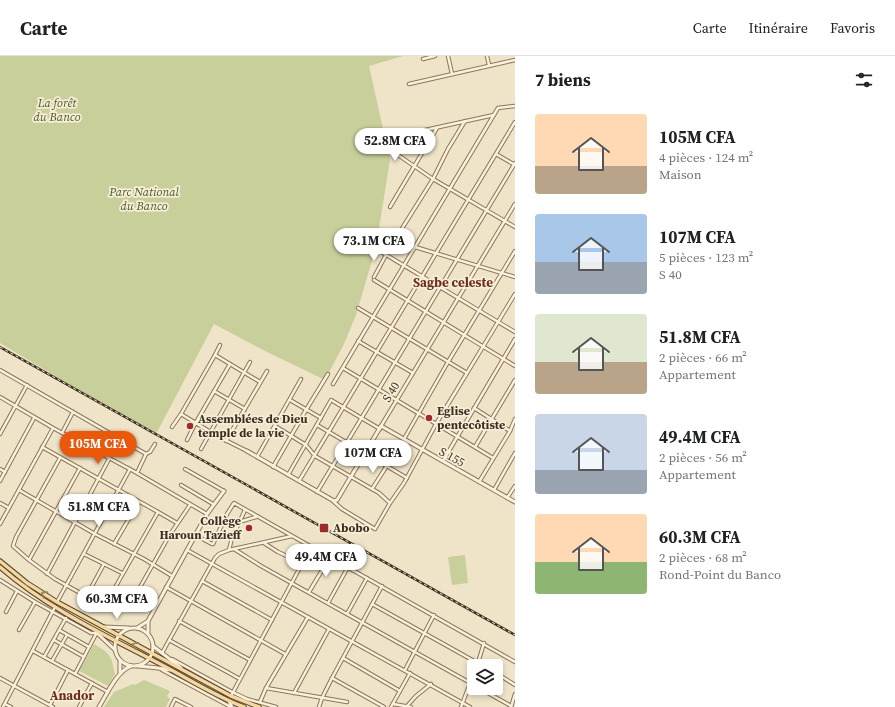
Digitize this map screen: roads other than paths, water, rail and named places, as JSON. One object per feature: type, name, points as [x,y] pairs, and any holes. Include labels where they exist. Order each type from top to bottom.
[{"type":"main road","points":[[0,562],[27,583],[56,602],[152,654],[259,707]]},
{"type":"main road","points":[[0,567],[30,591],[55,607],[149,659],[227,700],[244,707]]},
{"type":"main road","points":[[89,626],[97,634]]},
{"type":"street","points":[[423,59],[435,56]]},
{"type":"street","points":[[448,56],[452,74]]},
{"type":"street","points":[[487,56],[489,65]]},
{"type":"street","points":[[408,84],[515,60]]},
{"type":"street","points":[[333,384],[498,108],[515,106]]},
{"type":"street","points":[[494,115],[407,134],[398,145],[398,155],[433,179],[515,227]]},
{"type":"street","points":[[466,122],[448,149],[433,179],[396,237],[415,247],[515,277]]},
{"type":"street","points":[[299,481],[515,122]]},
{"type":"street","points":[[390,207],[437,128]]},
{"type":"street","points":[[317,492],[515,164],[496,154]]},
{"type":"street","name":"S 40","points":[[333,502],[337,500],[515,204]]},
{"type":"street","points":[[404,440],[448,362],[515,251]]},
{"type":"street","points":[[383,253],[515,332]]},
{"type":"street","points":[[374,277],[386,255]]},
{"type":"street","points":[[374,280],[465,334],[515,366]]},
{"type":"street","points":[[181,414],[195,424],[247,451],[299,481],[375,529],[407,478],[421,450],[466,373],[514,299],[515,294]]},
{"type":"street","points":[[358,308],[466,373]]},
{"type":"street","points":[[443,462],[515,339]]},
{"type":"street","points":[[358,341],[413,373]]},
{"type":"street","points":[[172,426],[181,414],[216,355],[220,344]]},
{"type":"street","points":[[216,355],[260,382]]},
{"type":"street","points":[[201,449],[250,362]]},
{"type":"street","points":[[187,440],[230,364]]},
{"type":"street","points":[[343,368],[493,458]]},
{"type":"street","points":[[0,370],[146,454]]},
{"type":"street","points":[[226,441],[267,371]]},
{"type":"street","points":[[273,467],[328,374]]},
{"type":"street","points":[[257,458],[302,379]]},
{"type":"street","points":[[475,447],[515,380]]},
{"type":"street","points":[[0,434],[27,385]]},
{"type":"street","points":[[214,392],[245,409]]},
{"type":"street","points":[[0,398],[109,459],[130,469],[207,514]]},
{"type":"street","points":[[290,400],[321,418]]},
{"type":"street","points":[[288,475],[331,400],[380,428]]},
{"type":"street","points":[[474,408],[510,431]]},
{"type":"street","points":[[62,433],[73,412]]},
{"type":"street","points":[[0,481],[34,418]]},
{"type":"street","points":[[479,482],[510,431],[515,419]]},
{"type":"street","points":[[317,425],[407,478]]},
{"type":"street","points":[[275,426],[306,445],[315,456],[372,490],[390,503]]},
{"type":"street","points":[[0,524],[53,428]]},
{"type":"street","name":"S 155","points":[[380,428],[515,502]]},
{"type":"street","points":[[98,452],[109,433]]},
{"type":"street","points":[[137,473],[146,454],[150,452],[154,444]]},
{"type":"street","points":[[42,447],[177,523]]},
{"type":"street","points":[[372,490],[395,453]]},
{"type":"street","points":[[494,490],[515,453]]},
{"type":"street","points":[[60,458],[13,544],[14,547],[47,574],[109,609],[114,610],[129,604],[177,523],[190,505]]},
{"type":"street","points":[[47,574],[76,523],[109,459]]},
{"type":"street","points":[[29,560],[80,468]]},
{"type":"street","points":[[0,469],[5,472]]},
{"type":"street","points":[[56,602],[130,469]]},
{"type":"street","points":[[137,628],[148,621],[207,514],[224,490],[185,470]]},
{"type":"street","points":[[181,486],[213,504]]},
{"type":"street","points":[[507,498],[515,486]]},
{"type":"street","points":[[19,490],[55,512],[153,564],[172,576]]},
{"type":"street","points":[[114,544],[139,502]]},
{"type":"street","points":[[0,503],[9,508]]},
{"type":"street","points":[[195,535],[213,544],[227,514],[234,503],[484,643],[515,662]]},
{"type":"street","points":[[229,550],[231,540],[245,510]]},
{"type":"street","points":[[104,607],[158,512]]},
{"type":"street","points":[[239,522],[257,516]]},
{"type":"street","points":[[162,653],[212,563],[219,554],[229,550],[292,536]]},
{"type":"street","points":[[263,543],[302,563]]},
{"type":"street","points":[[232,694],[311,547]]},
{"type":"street","points":[[187,549],[470,707]]},
{"type":"street","points":[[234,549],[467,682]]},
{"type":"street","points":[[84,554],[122,573]]},
{"type":"street","points":[[309,592],[330,557]]},
{"type":"street","points":[[86,597],[104,564]]},
{"type":"street","points":[[328,603],[348,567]]},
{"type":"street","points":[[347,614],[367,578]]},
{"type":"street","points":[[0,580],[35,602],[91,633],[97,634],[116,650]]},
{"type":"street","points":[[202,581],[272,620]]},
{"type":"street","points":[[319,707],[332,678],[382,586]]},
{"type":"street","points":[[166,587],[285,654]]},
{"type":"street","points":[[6,612],[17,591]]},
{"type":"street","points":[[19,630],[35,602]]},
{"type":"street","points":[[372,604],[468,659]]},
{"type":"street","points":[[3,707],[55,607]]},
{"type":"street","points":[[44,657],[58,630],[69,615]]},
{"type":"street","points":[[405,670],[434,616]]},
{"type":"street","points":[[260,702],[285,654],[308,617]]},
{"type":"street","points":[[99,707],[120,674],[126,668],[144,663],[152,654],[153,642],[149,634],[148,621]]},
{"type":"street","points":[[179,621],[250,660]]},
{"type":"street","points":[[103,627],[137,628],[144,630],[149,634]]},
{"type":"street","points":[[120,674],[120,659],[116,650],[116,640],[130,628]]},
{"type":"street","points":[[294,693],[329,629]]},
{"type":"street","points":[[58,630],[89,647]]},
{"type":"street","points":[[75,674],[97,634]]},
{"type":"street","points":[[52,661],[67,635]]},
{"type":"street","points":[[54,640],[84,657]]},
{"type":"street","points":[[169,640],[240,679]]},
{"type":"street","points":[[479,659],[484,643]]},
{"type":"street","points":[[153,646],[185,671]]},
{"type":"street","points":[[33,651],[108,692]]},
{"type":"street","points":[[168,658],[232,694],[276,707]]},
{"type":"street","points":[[343,658],[400,691]]},
{"type":"street","points":[[120,659],[126,664],[174,671]]},
{"type":"street","points":[[158,668],[232,707]]},
{"type":"street","points":[[0,678],[51,706],[68,670]]},
{"type":"street","points":[[410,673],[392,705],[411,707]]},
{"type":"street","points":[[332,678],[384,707]]},
{"type":"street","points":[[503,678],[515,684]]},
{"type":"street","points":[[79,707],[92,683]]},
{"type":"street","points":[[407,706],[431,684]]},
{"type":"street","points":[[266,688],[347,702]]},
{"type":"street","points":[[461,707],[467,692]]},
{"type":"street","points":[[491,695],[511,707],[515,694]]},
{"type":"street","points":[[170,707],[175,699],[191,707]]},
{"type":"street","points":[[227,700],[232,707]]},
{"type":"street","points":[[5,704],[12,707]]},
{"type":"railway","points":[[0,347],[515,635]]},
{"type":"place","name":"Eglise pentecôtiste","points":[[429,418]]},
{"type":"place","name":"Assemblées de Dieu temple de la vie","points":[[190,426]]},
{"type":"place","name":"Collège Haroun Tazieff","points":[[249,528]]},
{"type":"place","name":"Abobo","points":[[324,528]]},
{"type":"district","name":"Sagbe celeste","points":[[453,282]]},
{"type":"district","name":"Anador","points":[[72,695]]},
{"type":"park label","name":"La forêt du Banco","points":[[57,110]]},
{"type":"park label","name":"Parc National du Banco","points":[[144,199]]}]
